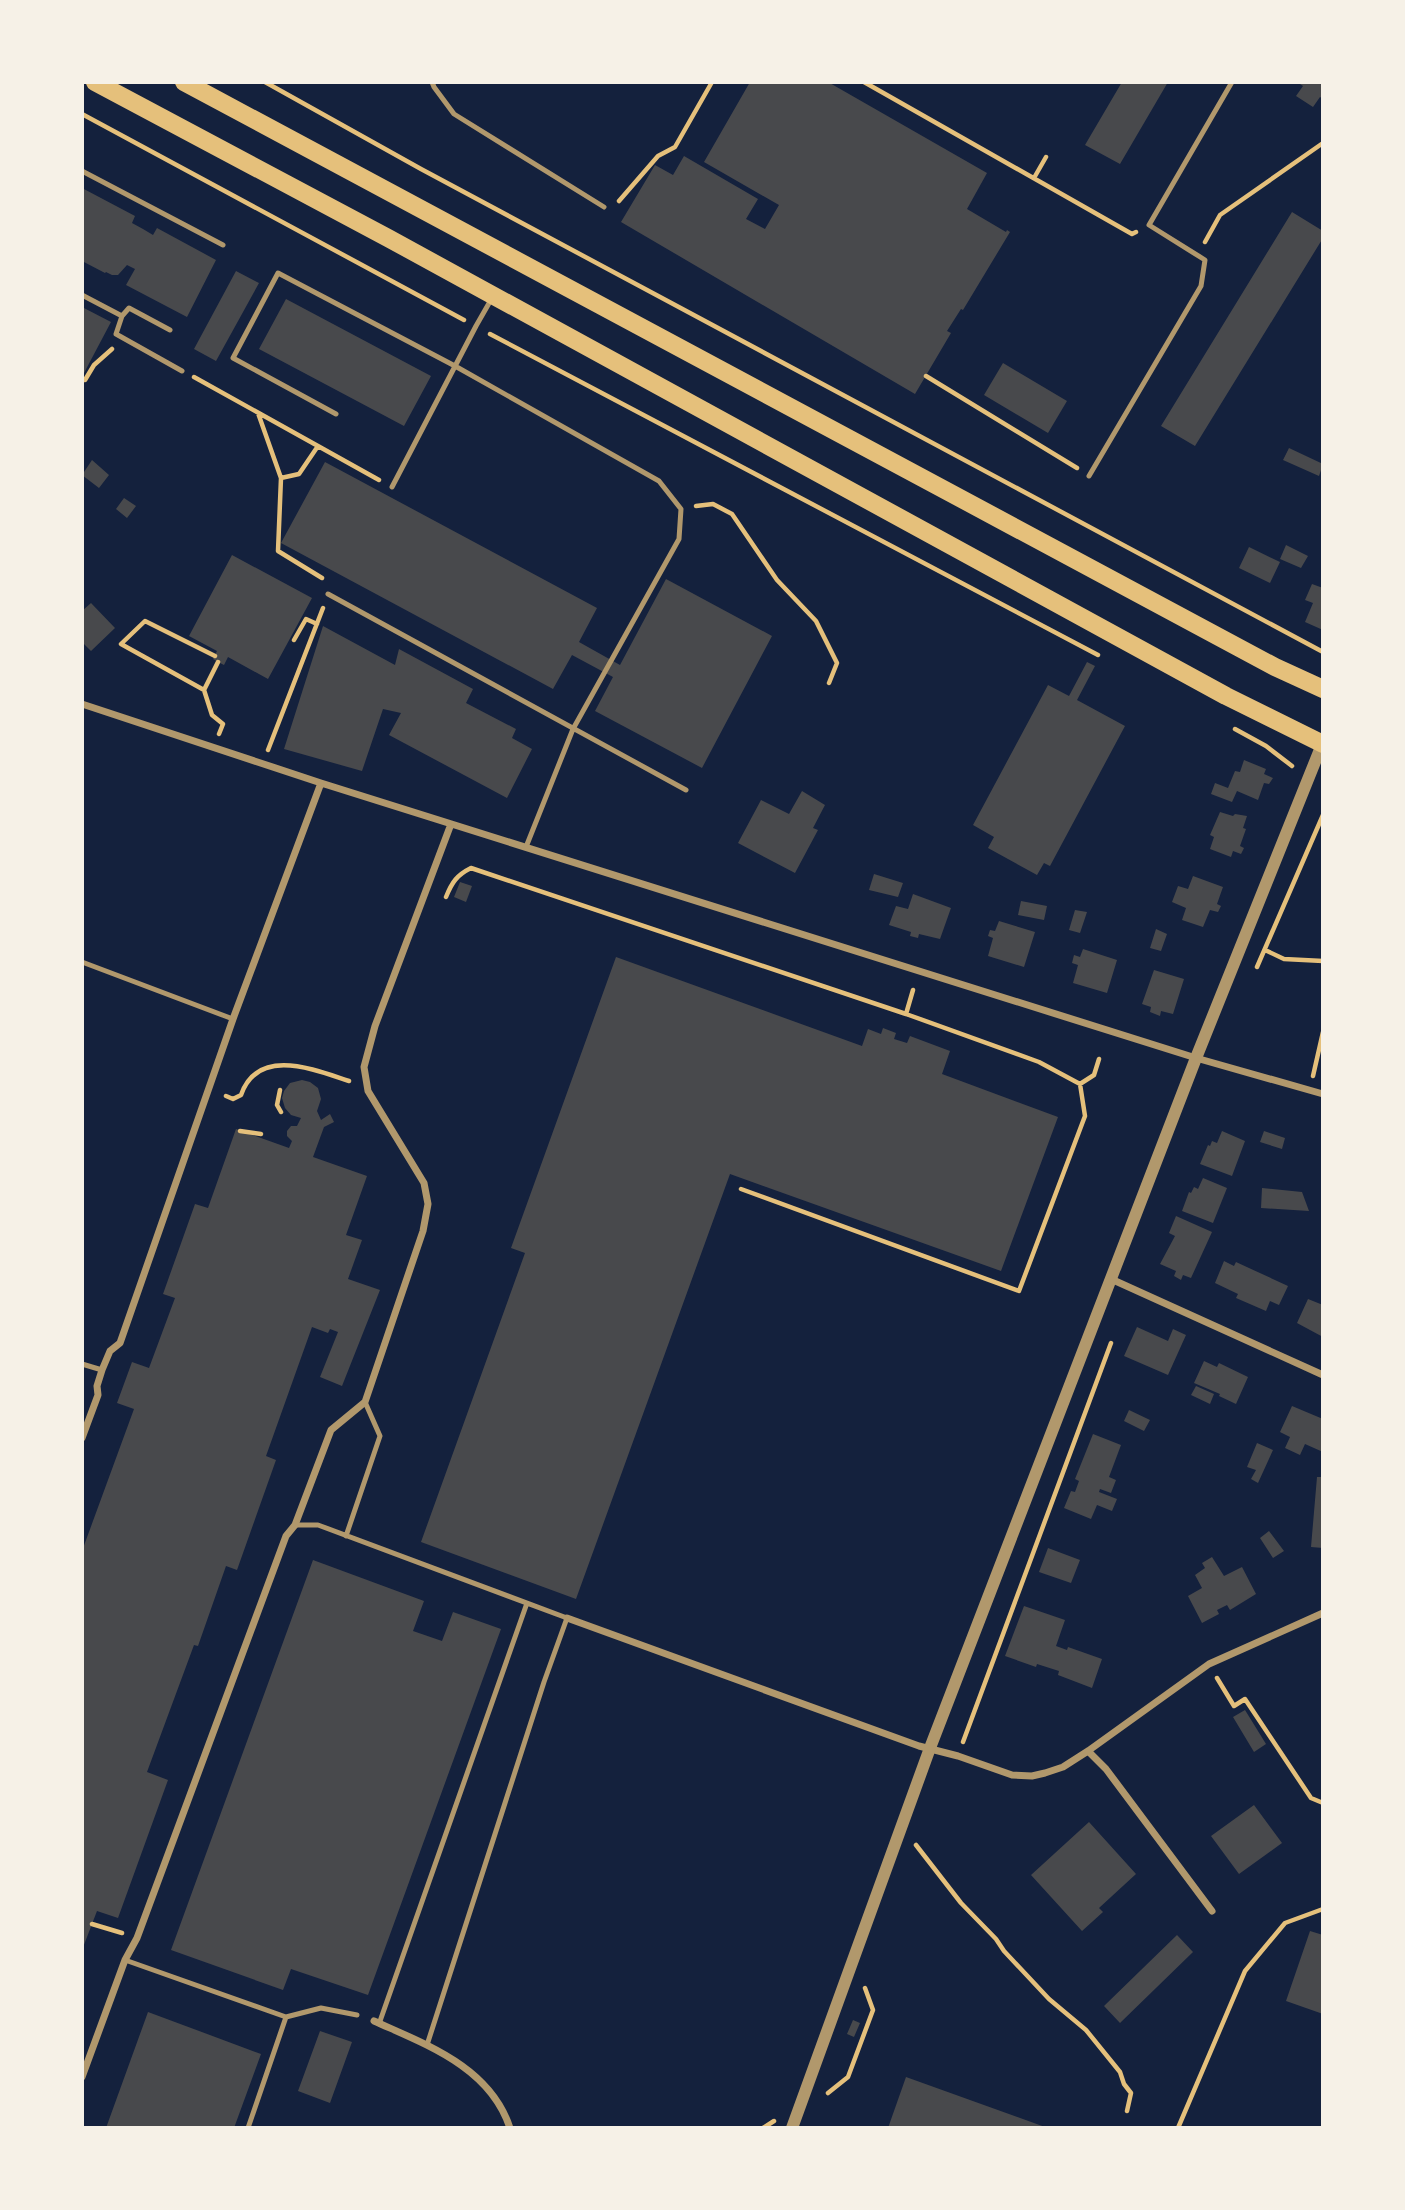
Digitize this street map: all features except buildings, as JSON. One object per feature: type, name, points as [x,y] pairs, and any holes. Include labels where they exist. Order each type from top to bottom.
[{"type":"main road","points":[[95,82],[494,295],[1226,696],[1323,743]]},
{"type":"main road","points":[[184,82],[1275,667],[1323,689]]},
{"type":"street","points":[[82,704],[526,848],[1196,1058],[1323,1094]]},
{"type":"street","points":[[792,2128],[930,1748],[1196,1058],[1323,743]]},
{"type":"street","points":[[82,1438],[98,1395],[97,1386],[102,1370],[110,1351],[120,1343],[233,1019],[321,783]]},
{"type":"street","points":[[82,2077],[125,1960],[137,1938],[286,1536],[295,1525],[331,1430],[365,1402],[423,1231],[428,1204],[424,1183],[368,1091],[364,1067],[375,1026],[451,824]]},
{"type":"street","points":[[1111,1279],[1323,1375]]},
{"type":"street","points":[[567,1618],[930,1748],[1012,1775],[1032,1776],[1063,1767],[1209,1664],[1323,1613]]},
{"type":"street","points":[[1088,1751],[1106,1769],[1212,1911]]},
{"type":"street","points":[[376,2022],[427,2045],[470,2070],[490,2090],[510,2128]]},
{"type":"lane","points":[[432,82],[454,114],[604,207]]},
{"type":"lane","points":[[1090,476],[1201,286],[1205,260],[1149,225],[1232,82]]},
{"type":"lane","points":[[82,171],[223,245]]},
{"type":"lane","points":[[336,414],[233,358],[278,274],[455,366],[659,481],[681,509],[679,539],[573,729],[526,848]]},
{"type":"lane","points":[[82,295],[122,316]]},
{"type":"lane","points":[[393,487],[494,295]]},
{"type":"lane","points":[[170,330],[129,308],[122,316],[116,334],[183,370]]},
{"type":"lane","points":[[328,594],[686,790]]},
{"type":"lane","points":[[82,962],[233,1019]]},
{"type":"lane","points":[[82,1364],[102,1370]]},
{"type":"lane","points":[[346,1536],[380,1436],[365,1402]]},
{"type":"lane","points":[[295,1525],[318,1525],[567,1618],[427,2045]]},
{"type":"lane","points":[[376,2022],[527,1602]]},
{"type":"lane","points":[[125,1960],[286,2017],[321,2008],[356,2015]]},
{"type":"lane","points":[[248,2128],[286,2017]]},
{"type":"path","points":[[265,82],[433,176],[1323,652]]},
{"type":"path","points":[[604,207],[614,206],[658,156],[675,147],[712,82]]},
{"type":"path","points":[[864,82],[1132,234],[1149,225]]},
{"type":"path","points":[[82,114],[1103,658]]},
{"type":"path","points":[[1198,256],[1220,215],[1323,143]]},
{"type":"path","points":[[1034,178],[1046,157]]},
{"type":"path","points":[[82,380],[85,380],[94,365],[124,338]]},
{"type":"path","points":[[183,370],[393,487]]},
{"type":"path","points":[[926,376],[1090,476]]},
{"type":"path","points":[[258,413],[281,478],[278,551],[332,584],[262,764]]},
{"type":"path","points":[[281,478],[299,474],[318,446]]},
{"type":"path","points":[[681,509],[713,503],[733,514],[777,580],[816,621],[837,663],[829,683]]},
{"type":"path","points":[[294,640],[306,620],[317,624]]},
{"type":"path","points":[[145,621],[216,659],[204,690],[121,644],[145,621]]},
{"type":"path","points":[[1234,728],[1266,746],[1308,778]]},
{"type":"path","points":[[1254,975],[1323,815]]},
{"type":"path","points":[[446,897],[452,883],[461,873],[471,868],[905,1014],[1039,1062],[1080,1084]]},
{"type":"path","points":[[1265,950],[1284,959],[1323,961]]},
{"type":"path","points":[[905,1014],[913,990]]},
{"type":"path","points":[[1309,1090],[1323,1032]]},
{"type":"path","points":[[1080,1084],[1094,1075],[1099,1059]]},
{"type":"path","points":[[226,1096],[233,1099],[242,1094],[246,1083],[262,1071],[277,1066],[299,1065],[353,1082]]},
{"type":"path","points":[[741,1189],[1019,1291],[1084,1116],[1080,1084]]},
{"type":"path","points":[[279,1090],[277,1105],[281,1112]]},
{"type":"path","points":[[240,1131],[261,1135]]},
{"type":"path","points":[[958,1756],[1112,1340]]},
{"type":"path","points":[[1209,1664],[1234,1706],[1245,1699],[1311,1798],[1323,1803]]},
{"type":"path","points":[[909,1853],[913,1842],[961,1903],[1004,1951],[1049,1999],[1086,2030],[1120,2072],[1131,2093],[1127,2111]]},
{"type":"path","points":[[1178,2128],[1245,1971],[1285,1923],[1323,1909]]},
{"type":"path","points":[[92,1924],[137,1938]]},
{"type":"path","points":[[822,2097],[848,2077],[873,2011],[863,1983]]}]
